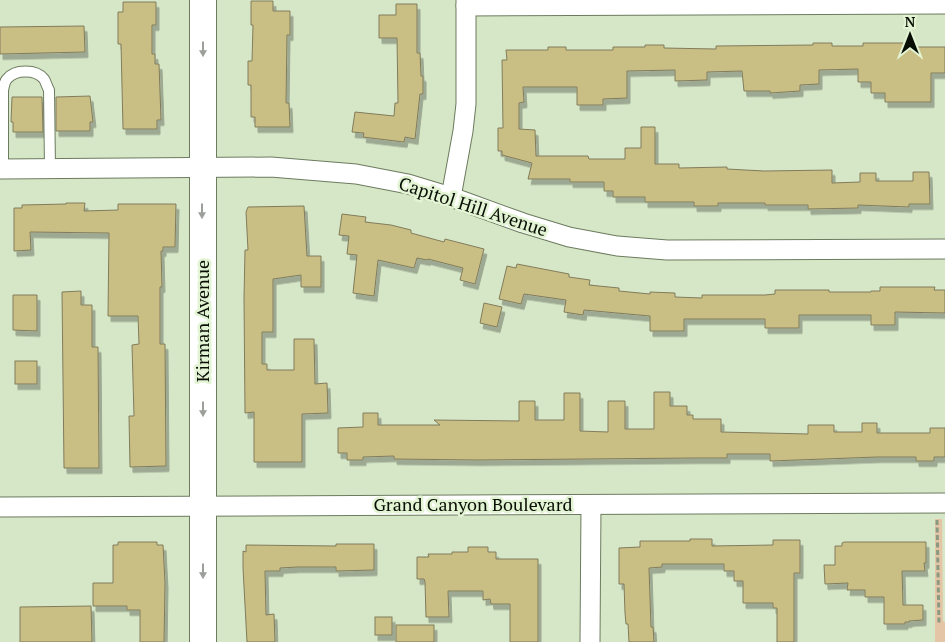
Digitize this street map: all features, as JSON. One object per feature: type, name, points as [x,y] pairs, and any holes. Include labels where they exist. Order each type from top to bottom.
[{"type":"street","name":"Kirman Avenue","points":[[203,0],[204,642]]},
{"type":"street","points":[[451,197],[466,104],[466,3],[945,4]]},
{"type":"street","name":"Capitol Hill Avenue","points":[[1,169],[271,167],[356,174],[408,184],[569,237],[617,246],[667,250],[945,249]]},
{"type":"street","name":"Grand Canyon Boulevard","points":[[0,507],[941,503]]},
{"type":"street","points":[[590,642],[591,505]]},
{"type":"lane","points":[[1,169],[3,90],[6,80],[10,76],[14,73],[26,72],[36,74],[44,79],[49,90],[50,169]]},
{"type":"path","points":[[939,624],[941,503]]},
{"type":"shaded area","points":[[935,519],[942,519],[945,642],[935,642]]},
{"type":"building","points":[[251,1],[273,1],[273,11],[290,11],[290,35],[287,35],[286,103],[289,103],[290,127],[255,127],[255,117],[251,117],[251,85],[248,85],[248,61],[252,61],[253,25],[251,25]]},
{"type":"building","points":[[123,2],[156,2],[156,25],[152,25],[152,54],[155,54],[155,64],[159,64],[161,120],[157,120],[157,129],[123,129],[121,44],[118,44],[118,12],[123,12]]},
{"type":"building","points":[[396,4],[417,4],[417,53],[420,53],[421,76],[423,76],[423,94],[420,94],[415,139],[405,137],[404,142],[363,137],[364,133],[352,132],[355,112],[394,116],[395,103],[398,103],[397,38],[379,38],[379,15],[396,15]]},
{"type":"building","points":[[84,26],[85,52],[0,54],[0,27]]},
{"type":"building","points":[[813,43],[832,43],[832,46],[863,46],[863,43],[913,43],[913,47],[945,47],[945,73],[931,73],[931,102],[885,102],[885,93],[871,93],[871,82],[858,82],[858,69],[819,70],[819,84],[800,85],[800,91],[770,93],[770,91],[744,91],[742,71],[707,72],[707,80],[675,81],[675,70],[627,71],[627,98],[603,99],[603,105],[577,105],[577,87],[523,87],[524,102],[519,103],[519,129],[535,130],[536,156],[588,156],[589,159],[625,159],[625,148],[641,148],[641,127],[655,127],[655,164],[679,164],[679,168],[727,167],[727,169],[764,171],[832,170],[832,183],[860,182],[860,173],[876,173],[876,181],[913,181],[913,172],[929,172],[930,204],[909,204],[909,207],[858,205],[858,208],[808,209],[808,205],[765,205],[765,203],[718,203],[718,206],[694,206],[694,202],[645,202],[645,197],[613,197],[613,191],[604,191],[604,182],[570,182],[570,179],[528,179],[532,163],[502,155],[502,151],[498,151],[498,128],[503,128],[502,60],[507,60],[506,50],[548,50],[548,47],[566,47],[566,50],[613,50],[613,47],[645,47],[645,45],[664,45],[664,48],[716,49],[716,46],[813,45]]},
{"type":"building","points":[[90,96],[93,122],[90,122],[90,131],[56,131],[56,97]]},
{"type":"building","points":[[12,97],[42,97],[43,132],[13,132],[13,122],[11,122]]},
{"type":"building","points":[[85,203],[84,211],[118,210],[118,204],[176,204],[175,247],[163,247],[163,251],[161,251],[160,344],[165,344],[166,466],[130,467],[129,416],[134,416],[132,345],[139,344],[138,316],[108,316],[109,233],[30,232],[31,250],[14,251],[14,208],[22,208],[22,205]]},
{"type":"building","points":[[304,206],[307,256],[321,256],[321,287],[301,287],[301,275],[273,279],[273,332],[262,332],[262,364],[267,364],[267,370],[294,370],[294,339],[314,339],[315,384],[327,383],[328,413],[302,414],[302,462],[254,462],[254,412],[245,413],[244,298],[245,250],[248,250],[246,212],[248,207]]},
{"type":"building","points":[[342,214],[366,217],[365,222],[391,225],[411,230],[411,233],[444,242],[445,239],[484,249],[475,284],[460,280],[463,268],[428,259],[417,258],[414,268],[378,260],[374,296],[353,293],[357,255],[347,254],[349,236],[339,235]]},
{"type":"building","points":[[517,264],[569,274],[569,277],[590,280],[589,285],[619,288],[619,291],[650,294],[650,292],[675,293],[675,297],[702,298],[702,295],[765,295],[775,294],[775,290],[871,292],[880,291],[880,287],[935,287],[934,290],[945,290],[945,313],[895,312],[895,325],[871,325],[871,315],[799,315],[799,328],[765,328],[765,319],[684,319],[684,331],[650,331],[650,316],[584,310],[583,315],[564,312],[566,300],[524,294],[521,304],[499,299],[507,266],[516,268]]},
{"type":"building","points":[[81,291],[81,305],[92,305],[92,347],[98,347],[99,468],[64,468],[62,292]]},
{"type":"building","points":[[13,295],[37,295],[37,331],[13,330]]},
{"type":"building","points":[[484,303],[502,307],[497,327],[480,323]]},
{"type":"building","points":[[15,361],[37,361],[37,384],[15,384]]},
{"type":"building","points":[[654,392],[670,392],[670,406],[687,406],[687,415],[693,415],[693,419],[721,419],[721,432],[808,434],[808,425],[834,425],[834,432],[862,432],[862,423],[877,423],[877,433],[930,433],[930,428],[945,428],[945,457],[934,457],[934,461],[916,461],[916,457],[877,457],[770,461],[770,454],[727,454],[727,458],[478,460],[394,459],[394,456],[363,457],[363,460],[347,460],[347,453],[338,453],[338,428],[363,427],[363,413],[378,413],[378,425],[440,425],[434,420],[519,421],[519,401],[535,401],[535,420],[564,420],[564,393],[580,393],[580,431],[608,432],[608,401],[625,401],[625,429],[654,429]]},
{"type":"building","points":[[690,539],[712,539],[712,546],[773,545],[773,540],[800,540],[800,573],[794,573],[794,642],[777,642],[777,608],[773,608],[773,603],[743,603],[743,581],[734,581],[734,571],[724,571],[724,564],[662,564],[662,567],[649,568],[651,627],[653,627],[654,642],[629,642],[624,584],[619,584],[619,548],[640,547],[640,541],[690,541]]},
{"type":"building","points":[[118,542],[157,542],[157,545],[163,545],[165,583],[164,642],[140,642],[140,610],[127,610],[127,606],[93,606],[93,583],[113,583],[113,545],[118,545]]},
{"type":"building","points":[[844,542],[926,542],[925,571],[902,571],[903,605],[923,605],[923,620],[909,621],[905,622],[905,624],[884,624],[884,597],[865,597],[865,590],[847,590],[848,583],[825,584],[824,565],[835,565],[835,546],[842,546]]},
{"type":"building","points":[[336,544],[374,544],[374,570],[336,571],[336,567],[297,567],[280,568],[280,571],[265,571],[266,615],[274,614],[275,642],[247,642],[243,568],[243,551],[246,552],[246,545],[336,546]]},
{"type":"building","points":[[468,547],[488,547],[488,552],[496,552],[496,559],[538,559],[538,642],[510,642],[510,604],[491,604],[490,599],[483,600],[483,591],[448,591],[449,617],[426,617],[425,582],[424,579],[417,579],[417,557],[429,557],[428,554],[468,552]]},
{"type":"building","points":[[91,606],[92,642],[20,642],[20,607]]},
{"type":"building","points":[[375,617],[392,617],[392,635],[375,635]]},
{"type":"building","points":[[396,625],[434,625],[434,642],[396,642]]}]
